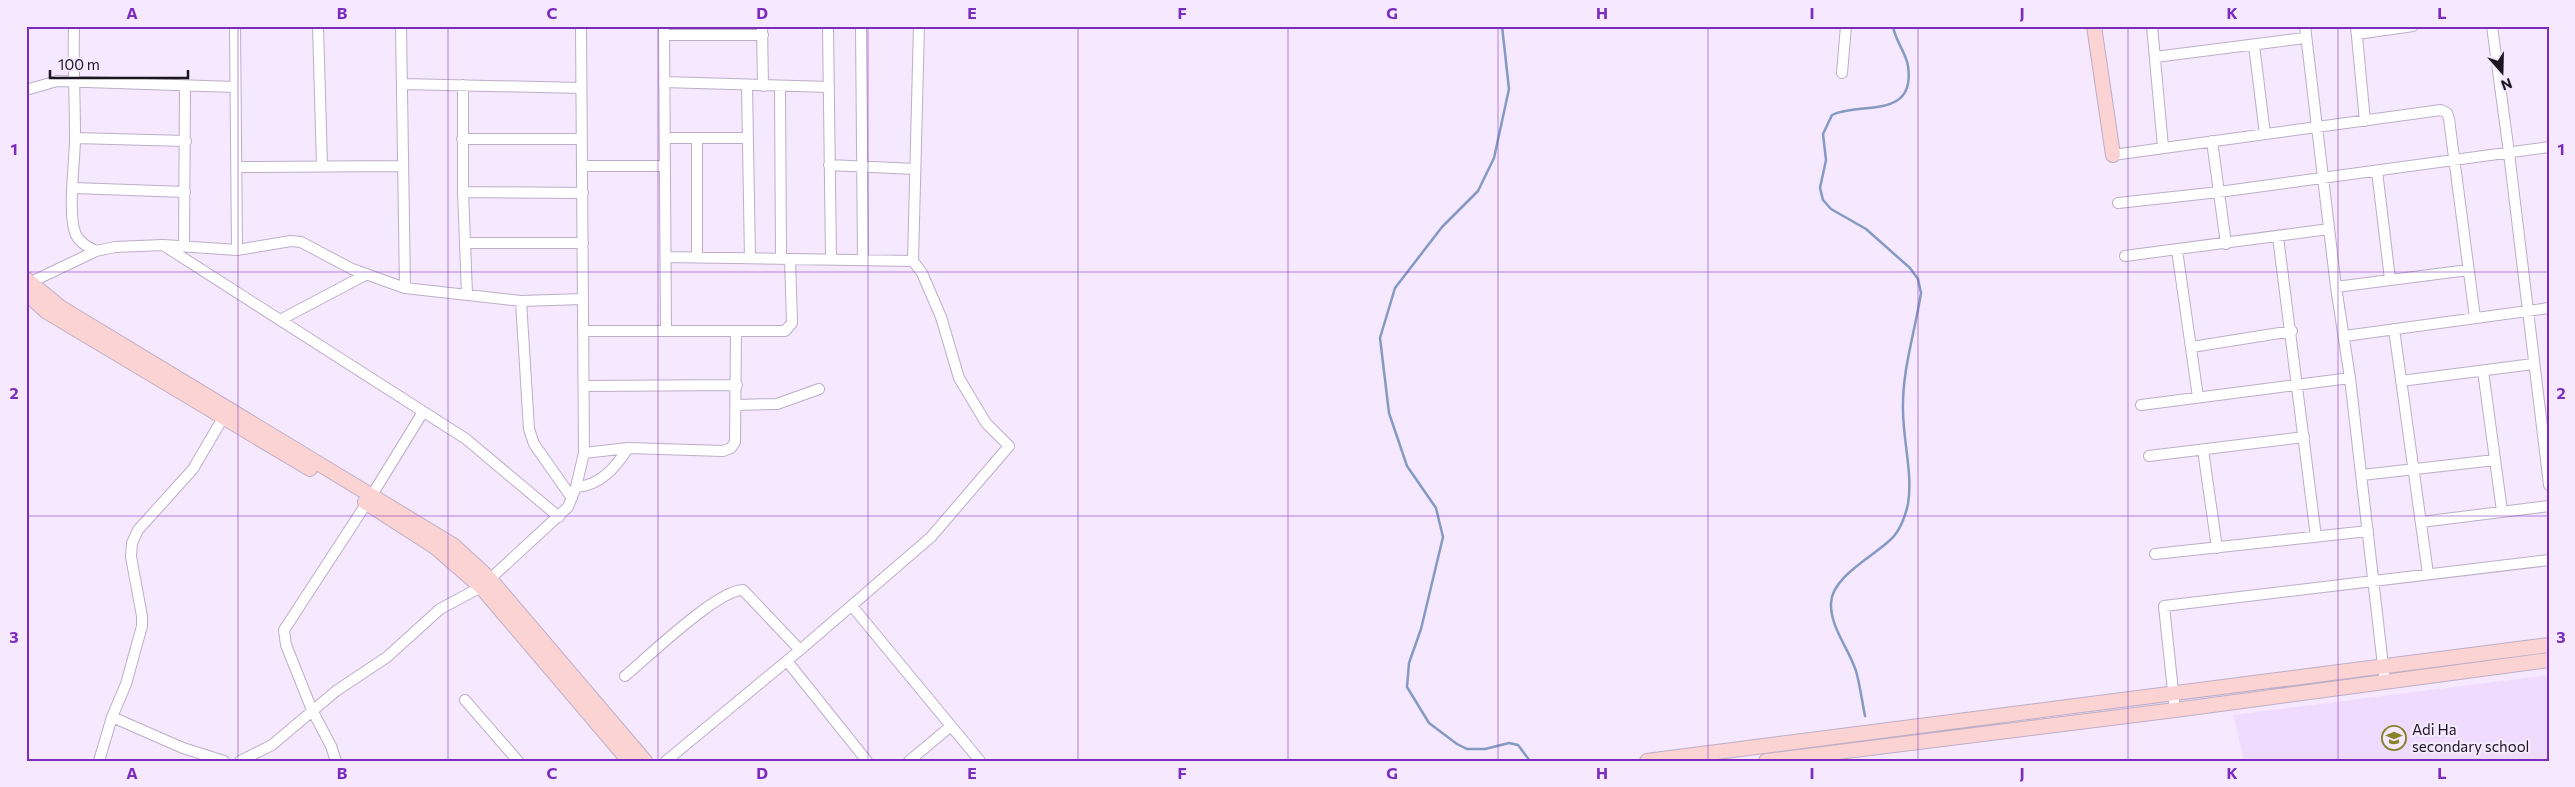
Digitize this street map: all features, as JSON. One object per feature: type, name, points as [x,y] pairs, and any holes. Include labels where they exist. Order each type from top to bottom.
[{"type":"street","points":[[74,26],[72,82],[75,138],[72,219],[76,234],[83,244],[96,251]]},
{"type":"street","points":[[235,26],[237,250]]},
{"type":"street","points":[[318,26],[322,165]]},
{"type":"street","points":[[401,26],[405,288]]},
{"type":"street","points":[[240,761],[272,744],[312,710],[387,657],[440,609],[486,583],[568,507],[576,488],[584,453],[581,26]]},
{"type":"street","points":[[828,26],[831,259]]},
{"type":"street","points":[[861,26],[863,260]]},
{"type":"street","points":[[666,761],[787,661],[931,537],[1009,446],[986,422],[959,378],[941,317],[922,273],[912,261],[920,26]]},
{"type":"street","points":[[1842,73],[1846,26]]},
{"type":"street","points":[[2094,26],[2113,155],[2441,110],[2446,113],[2449,119],[2474,318]]},
{"type":"street","points":[[2152,26],[2163,147]]},
{"type":"street","points":[[2305,26],[2336,287],[2345,336],[2362,475],[2385,683]]},
{"type":"street","points":[[2365,121],[2356,30],[2413,26]]},
{"type":"street","points":[[2492,26],[2549,485]]},
{"type":"street","points":[[666,332],[664,31],[762,31],[763,86]]},
{"type":"street","points":[[2155,57],[2305,38]]},
{"type":"street","points":[[2254,45],[2265,134]]},
{"type":"street","points":[[26,90],[44,83],[72,82],[235,87]]},
{"type":"street","points":[[664,82],[829,87]]},
{"type":"street","points":[[402,84],[581,88]]},
{"type":"street","points":[[463,85],[463,192],[467,294]]},
{"type":"street","points":[[184,246],[185,86]]},
{"type":"street","points":[[747,86],[750,258]]},
{"type":"street","points":[[583,331],[782,331],[789,329],[792,323],[785,259],[780,86]]},
{"type":"street","points":[[75,138],[186,141]]},
{"type":"street","points":[[665,138],[747,138]]},
{"type":"street","points":[[697,138],[697,257]]},
{"type":"street","points":[[462,139],[582,139]]},
{"type":"street","points":[[2212,141],[2226,244]]},
{"type":"street","points":[[2118,203],[2219,192],[2549,147]]},
{"type":"street","points":[[829,164],[915,169]]},
{"type":"street","points":[[237,167],[403,166]]},
{"type":"street","points":[[582,166],[665,166]]},
{"type":"street","points":[[2377,171],[2390,279]]},
{"type":"street","points":[[74,188],[185,192]]},
{"type":"street","points":[[463,192],[583,193]]},
{"type":"street","points":[[2125,256],[2329,229]]},
{"type":"street","points":[[2278,237],[2292,331],[2316,537]]},
{"type":"street","points":[[27,286],[96,251],[129,246],[162,245],[237,250],[291,241],[301,242],[367,274],[405,288],[521,301],[582,299]]},
{"type":"street","points":[[465,243],[583,243]]},
{"type":"street","points":[[162,245],[466,439],[559,517]]},
{"type":"street","points":[[2177,250],[2198,397]]},
{"type":"street","points":[[666,256],[912,261]]},
{"type":"street","points":[[2336,287],[2468,270]]},
{"type":"street","points":[[280,320],[367,274]]},
{"type":"street","points":[[27,286],[132,357],[225,414],[370,499],[438,542],[462,552],[594,712],[628,761]]},
{"type":"street","points":[[521,301],[529,429],[534,444],[572,498]]},
{"type":"street","points":[[2345,336],[2549,308]]},
{"type":"street","points":[[584,453],[628,448],[728,450],[735,442],[736,330]]},
{"type":"street","points":[[2394,330],[2428,574]]},
{"type":"street","points":[[2192,347],[2292,331]]},
{"type":"street","points":[[2401,381],[2533,364]]},
{"type":"street","points":[[2483,371],[2502,511]]},
{"type":"street","points":[[2141,405],[2350,378]]},
{"type":"street","points":[[584,386],[737,385]]},
{"type":"street","points":[[736,405],[777,404],[819,389]]},
{"type":"street","points":[[336,761],[331,746],[312,710],[286,645],[284,630],[370,499],[423,412]]},
{"type":"street","points":[[99,761],[112,716],[126,684],[142,626],[142,616],[131,556],[132,543],[138,530],[193,469],[225,414]]},
{"type":"street","points":[[2149,456],[2304,437]]},
{"type":"street","points":[[576,488],[585,487],[608,473],[617,465],[628,448]]},
{"type":"street","points":[[2203,450],[2217,548]]},
{"type":"street","points":[[2362,475],[2495,460]]},
{"type":"street","points":[[2421,522],[2549,506]]},
{"type":"street","points":[[2155,554],[2368,531]]},
{"type":"street","points":[[2175,710],[2164,606],[2549,560]]},
{"type":"street","points":[[625,676],[710,605],[736,590],[743,590],[800,650]]},
{"type":"street","points":[[852,606],[980,761]]},
{"type":"street","points":[[1647,761],[2549,645]]},
{"type":"street","points":[[1771,746],[1770,760],[2175,710],[2549,660]]},
{"type":"street","points":[[787,661],[867,761]]},
{"type":"street","points":[[465,700],[518,761]]},
{"type":"street","points":[[594,712],[645,761]]},
{"type":"street","points":[[112,716],[184,748],[224,761]]},
{"type":"street","points":[[1983,717],[1986,733]]},
{"type":"street","points":[[909,761],[951,726]]},
{"type":"shaded area","name":"Adi Ha secondary school","points":[[2549,675],[2549,761],[2244,761],[2233,715]]},
{"type":"waterway","points":[[1502,26],[1509,89],[1494,158],[1478,191],[1442,227],[1395,288],[1380,338],[1389,413],[1407,466],[1436,508],[1443,537],[1421,629],[1409,663],[1407,687],[1429,723],[1457,744],[1467,749],[1485,749],[1509,743],[1518,745],[1530,761]]},
{"type":"waterway","points":[[1865,716],[1856,671],[1834,621],[1831,603],[1833,594],[1845,576],[1893,538],[1907,509],[1909,469],[1903,422],[1903,395],[1921,293],[1918,279],[1910,268],[1866,229],[1831,209],[1823,200],[1820,188],[1826,160],[1823,134],[1832,115],[1843,111],[1883,106],[1895,102],[1903,95],[1908,83],[1908,66],[1893,26]]},
{"type":"place","name":"Adi Ha secondary school","points":[[2394,738]]}]
